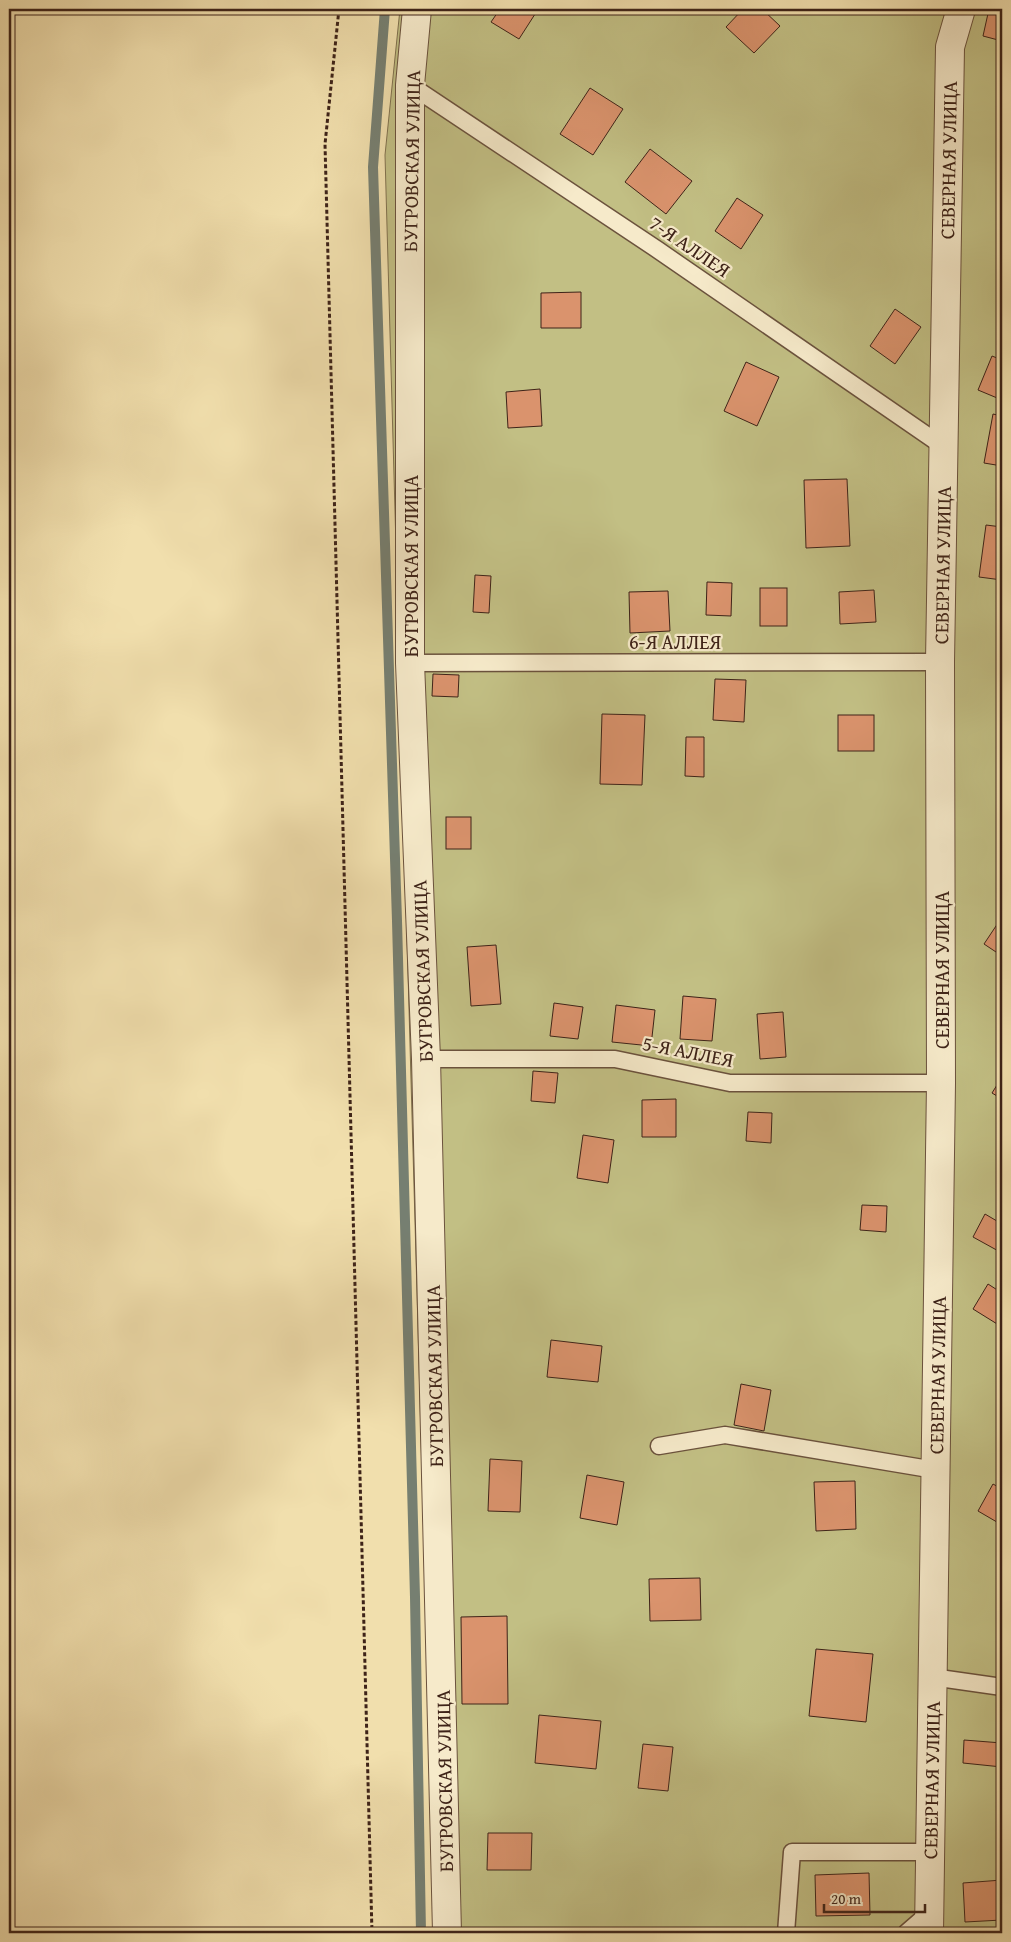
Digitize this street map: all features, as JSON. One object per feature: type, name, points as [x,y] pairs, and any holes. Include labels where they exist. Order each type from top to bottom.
[{"type":"street","name":"БУГРОВСКАЯ УЛИЦА","points":[[417,9],[410,85],[410,662],[426,1059],[447,1933]]},
{"type":"street","name":"СЕВЕРНАЯ УЛИЦА","points":[[929,1923],[941,1083],[940,662],[950,47],[961,9]]},
{"type":"lane","name":"7-Я АЛЛЕЯ","points":[[410,85],[658,250],[944,446]]},
{"type":"lane","name":"6-Я АЛЛЕЯ","points":[[410,662],[940,662]]},
{"type":"lane","name":"5-Я АЛЛЕЯ","points":[[426,1059],[615,1059],[730,1083],[941,1083]]},
{"type":"lane","points":[[659,1446],[725,1435],[935,1470]]},
{"type":"lane","points":[[932,1677],[1002,1687]]},
{"type":"lane","points":[[786,1933],[792,1852],[930,1852]]},
{"type":"lane","points":[[906,1933],[929,1923]]},
{"type":"path","points":[[339,9],[325,144],[372,1933]]},
{"type":"shaded area","points":[[400,9],[1002,9],[1002,1933],[435,1933],[385,155]]},
{"type":"building","points":[[500,9],[533,9],[537,11],[519,39],[491,22]]},
{"type":"building","points":[[743,9],[762,9],[780,26],[754,53],[726,27]]},
{"type":"building","points":[[989,9],[1002,9],[1002,41],[983,36]]},
{"type":"building","points":[[590,88],[623,109],[593,155],[560,134]]},
{"type":"building","points":[[650,149],[692,181],[666,214],[625,182]]},
{"type":"building","points":[[737,198],[763,215],[741,249],[715,231]]},
{"type":"building","points":[[581,292],[581,328],[541,328],[541,293]]},
{"type":"building","points":[[895,309],[921,327],[895,364],[870,346]]},
{"type":"building","points":[[992,356],[1002,360],[1002,400],[978,390]]},
{"type":"building","points":[[746,362],[779,377],[757,426],[724,411]]},
{"type":"building","points":[[540,389],[542,426],[508,428],[506,392]]},
{"type":"building","points":[[993,414],[1002,416],[1002,466],[984,463]]},
{"type":"building","points":[[847,479],[850,546],[806,548],[804,480]]},
{"type":"building","points":[[986,525],[1002,527],[1002,580],[979,577]]},
{"type":"building","points":[[475,575],[491,576],[489,613],[473,612]]},
{"type":"building","points":[[707,582],[732,583],[731,616],[706,615]]},
{"type":"building","points":[[760,588],[787,588],[787,626],[760,626]]},
{"type":"building","points":[[874,590],[876,622],[840,624],[839,592]]},
{"type":"building","points":[[668,591],[670,631],[630,633],[629,592]]},
{"type":"building","points":[[433,674],[459,675],[458,697],[432,696]]},
{"type":"building","points":[[715,679],[746,680],[744,722],[713,720]]},
{"type":"building","points":[[602,714],[645,715],[642,785],[600,784]]},
{"type":"building","points":[[838,715],[874,715],[874,751],[838,751]]},
{"type":"building","points":[[686,737],[704,737],[704,777],[685,776]]},
{"type":"building","points":[[446,817],[471,817],[471,849],[446,849]]},
{"type":"building","points":[[1002,917],[1002,956],[984,944]]},
{"type":"building","points":[[496,945],[501,1004],[471,1006],[467,947]]},
{"type":"building","points":[[683,996],[716,999],[712,1041],[680,1039]]},
{"type":"building","points":[[554,1003],[583,1007],[578,1039],[550,1036]]},
{"type":"building","points":[[616,1005],[655,1010],[651,1046],[612,1042]]},
{"type":"building","points":[[783,1012],[786,1057],[760,1059],[757,1014]]},
{"type":"building","points":[[533,1071],[558,1073],[555,1103],[531,1101]]},
{"type":"building","points":[[1002,1077],[1002,1099],[992,1093]]},
{"type":"building","points":[[676,1099],[676,1137],[642,1137],[642,1100]]},
{"type":"building","points":[[748,1112],[772,1113],[771,1143],[746,1141]]},
{"type":"building","points":[[583,1135],[614,1140],[608,1183],[577,1178]]},
{"type":"building","points":[[862,1205],[887,1206],[886,1232],[860,1230]]},
{"type":"building","points":[[985,1214],[1002,1224],[1002,1253],[973,1237]]},
{"type":"building","points":[[988,1284],[1002,1293],[1002,1327],[973,1309]]},
{"type":"building","points":[[551,1340],[602,1346],[598,1382],[547,1377]]},
{"type":"building","points":[[741,1384],[771,1390],[764,1431],[734,1425]]},
{"type":"building","points":[[490,1459],[522,1461],[520,1512],[488,1511]]},
{"type":"building","points":[[587,1475],[624,1482],[617,1525],[580,1518]]},
{"type":"building","points":[[855,1481],[856,1529],[816,1531],[814,1482]]},
{"type":"building","points":[[993,1484],[1002,1489],[1002,1525],[978,1511]]},
{"type":"building","points":[[700,1578],[701,1620],[650,1621],[649,1579]]},
{"type":"building","points":[[507,1616],[508,1704],[462,1704],[461,1617]]},
{"type":"building","points":[[816,1649],[873,1654],[866,1722],[809,1716]]},
{"type":"building","points":[[539,1715],[601,1721],[596,1769],[535,1763]]},
{"type":"building","points":[[964,1740],[1002,1743],[1002,1767],[963,1763]]},
{"type":"building","points":[[643,1744],[673,1747],[668,1791],[638,1788]]},
{"type":"building","points":[[488,1833],[532,1833],[531,1870],[487,1870]]},
{"type":"building","points":[[869,1873],[870,1915],[816,1916],[815,1875]]},
{"type":"building","points":[[1002,1880],[1002,1920],[965,1922],[963,1883]]},
{"type":"building","points":[[608,1928],[651,1930],[651,1933],[608,1933]]},
{"type":"waterway","points":[[385,9],[373,167],[397,921],[415,1597],[421,1933]]}]
